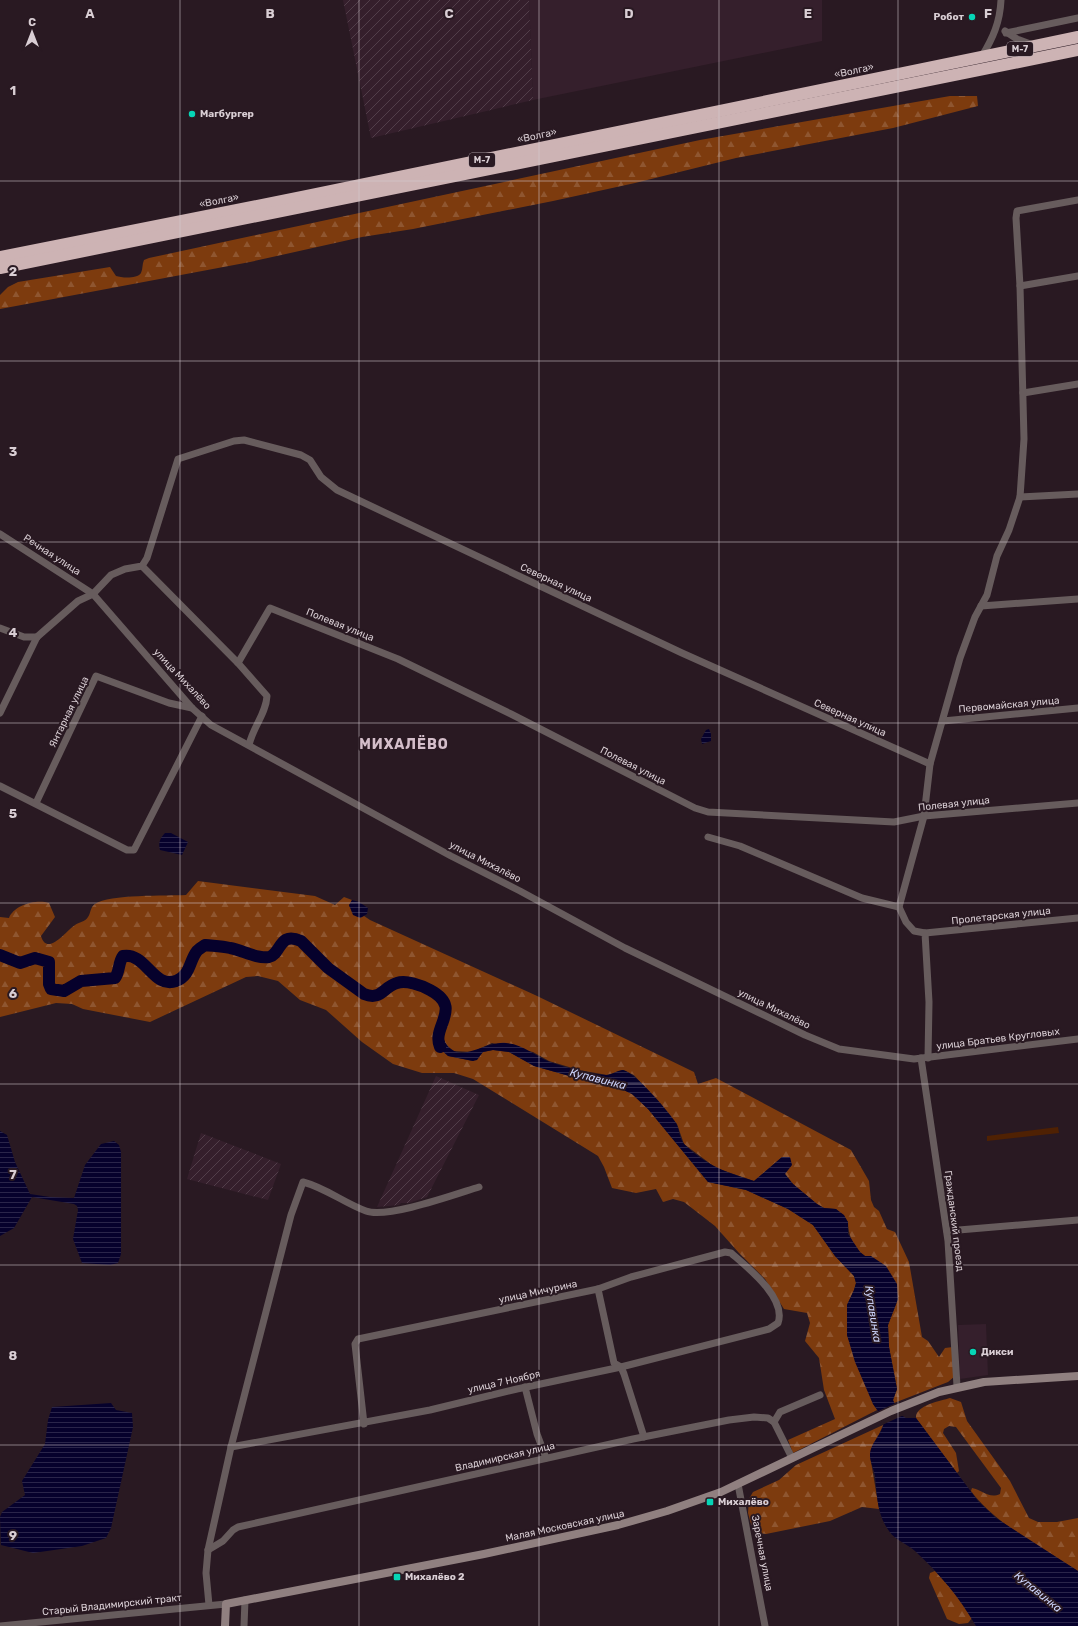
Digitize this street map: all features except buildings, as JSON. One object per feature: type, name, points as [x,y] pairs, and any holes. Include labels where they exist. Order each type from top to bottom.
[{"type":"highway","name":"«Волга»","points":[[0,257],[333,191],[1078,37]]},
{"type":"highway","name":"М-7","points":[[0,268],[1078,50]]},
{"type":"main road","name":"Малая Московская улица","points":[[226,1604],[484,1554],[618,1525],[685,1506],[738,1484],[906,1404],[957,1386],[984,1382],[1078,1376]]},
{"type":"main road","points":[[224,1626],[226,1604]]},
{"type":"street","points":[[982,56],[992,41],[998,25],[1001,0]]},
{"type":"street","points":[[1006,33],[1078,18]]},
{"type":"street","points":[[998,25],[1006,33],[1035,46]]},
{"type":"street","points":[[925,933],[914,931],[906,922],[900,907],[924,816],[930,764],[960,658],[989,588],[997,556],[1009,530],[1020,497],[1024,439],[1020,286],[1016,218],[1017,211],[1078,200]]},
{"type":"street","points":[[1020,286],[1078,276]]},
{"type":"street","points":[[1023,392],[1078,384]]},
{"type":"street","name":"Северная улица","points":[[142,566],[147,558],[175,464],[178,459],[234,441],[244,440],[301,456],[310,460],[321,477],[337,490],[682,654],[930,764]]},
{"type":"street","points":[[1020,497],[1078,494]]},
{"type":"street","name":"Речная улица","points":[[0,534],[93,594]]},
{"type":"street","points":[[0,713],[38,637],[78,601],[93,594],[111,575],[125,569],[142,566],[238,663],[267,696],[266,708],[251,734],[249,744]]},
{"type":"street","name":"улица Михалёво","points":[[93,594],[192,708],[211,725],[249,744],[451,856],[520,891],[625,948],[805,1035],[839,1049],[924,1058]]},
{"type":"street","points":[[981,606],[1078,599]]},
{"type":"street","name":"Полевая улица","points":[[238,663],[270,608],[405,663],[511,714],[695,808],[715,813],[885,822],[924,816],[1078,803]]},
{"type":"street","points":[[0,628],[24,637],[38,637]]},
{"type":"street","name":"Янтарная улица","points":[[36,803],[96,676],[169,703],[192,708]]},
{"type":"street","name":"Первомайская улица","points":[[943,721],[1078,708]]},
{"type":"street","points":[[0,786],[127,850],[134,850],[202,716]]},
{"type":"street","points":[[708,837],[740,846],[862,898],[900,907]]},
{"type":"street","name":"Пролетарская улица","points":[[925,933],[1078,918]]},
{"type":"street","name":"Гражданский проезд","points":[[925,933],[929,1002],[924,1058],[947,1231],[957,1386]]},
{"type":"street","name":"улица Братьев Кругловых","points":[[924,1058],[1078,1039]]},
{"type":"street","points":[[209,1605],[206,1573],[208,1550],[231,1447],[289,1222],[302,1182],[317,1186],[366,1211],[378,1213],[479,1188]]},
{"type":"street","points":[[947,1231],[1078,1220]]},
{"type":"street","name":"улица Мичурина","points":[[364,1424],[355,1344],[358,1339],[598,1290],[632,1277],[726,1252],[731,1253],[766,1286],[780,1311],[778,1322]]},
{"type":"street","points":[[598,1290],[614,1363],[621,1367],[624,1374],[644,1437]]},
{"type":"street","name":"улица 7 Ноября","points":[[231,1447],[364,1424],[525,1387],[621,1367],[742,1337],[768,1329],[778,1322]]},
{"type":"street","points":[[525,1387],[537,1434],[546,1458]]},
{"type":"street","points":[[792,1458],[774,1422],[780,1412],[820,1396]]},
{"type":"street","name":"Владимирская улица","points":[[208,1550],[223,1541],[238,1527],[546,1458],[735,1419],[754,1417],[768,1418],[774,1422]]},
{"type":"street","name":"Заречная улица","points":[[738,1484],[765,1626]]},
{"type":"street","points":[[244,1626],[245,1600]]},
{"type":"street","name":"Старый Владимирский тракт","points":[[0,1626],[226,1604]]},
{"type":"shaded area","points":[[343,0],[529,0],[533,100],[371,138]]},
{"type":"shaded area","points":[[529,0],[822,0],[822,41],[533,100]]},
{"type":"shaded area","points":[[436,1076],[479,1095],[427,1197],[409,1203],[401,1203],[399,1205],[377,1207]]},
{"type":"shaded area","points":[[1058,1127],[1059,1133],[987,1141],[987,1136]]},
{"type":"shaded area","points":[[201,1133],[281,1164],[268,1200],[187,1179]]},
{"type":"shaded area","points":[[986,1324],[988,1375],[960,1379],[958,1325]]},
{"type":"green space","points":[[950,96],[977,96],[978,106],[893,128],[736,158],[635,183],[553,201],[413,229],[362,237],[250,262],[0,309],[0,295],[8,287],[18,282],[110,267],[116,276],[125,278],[133,277],[141,273],[144,260],[149,258],[700,140]]},
{"type":"green space","points":[[198,881],[315,896],[335,905],[344,897],[352,900],[349,906],[360,918],[364,916],[535,995],[694,1072],[698,1084],[716,1078],[851,1150],[869,1181],[871,1200],[874,1207],[879,1211],[887,1229],[895,1232],[909,1262],[922,1337],[928,1341],[939,1357],[945,1348],[953,1347],[955,1376],[948,1382],[894,1403],[893,1400],[897,1389],[889,1347],[888,1325],[898,1299],[865,1256],[855,1246],[850,1237],[848,1222],[836,1209],[824,1208],[817,1204],[793,1184],[785,1174],[782,1157],[754,1181],[716,1168],[684,1144],[677,1124],[634,1075],[623,1070],[607,1075],[579,1070],[549,1061],[533,1052],[492,1043],[472,1052],[454,1051],[446,1045],[441,1035],[448,1056],[473,1061],[483,1052],[493,1050],[509,1052],[534,1066],[580,1079],[613,1085],[632,1094],[648,1109],[708,1182],[746,1190],[788,1209],[813,1225],[835,1256],[854,1276],[856,1283],[847,1305],[847,1335],[873,1404],[877,1410],[793,1453],[788,1440],[835,1419],[824,1390],[819,1358],[805,1341],[810,1323],[807,1313],[784,1309],[765,1279],[715,1226],[684,1202],[673,1199],[663,1202],[656,1189],[636,1193],[612,1188],[598,1156],[473,1079],[454,1073],[422,1073],[393,1064],[362,1042],[326,1010],[300,1000],[278,981],[258,976],[246,977],[150,1022],[83,1009],[72,1004],[56,1003],[0,1017],[0,917],[9,918],[20,906],[26,904],[38,902],[49,903],[55,917],[41,936],[44,942],[48,944],[57,941],[75,925],[87,919],[93,905],[102,901],[125,897],[186,895]]},
{"type":"green space","points":[[950,1398],[961,1402],[967,1421],[1010,1481],[1029,1518],[1038,1522],[1057,1522],[1078,1518],[1078,1571],[1006,1525],[981,1503],[971,1491],[972,1488],[986,1494],[996,1495],[1000,1494],[1001,1488],[956,1427],[949,1426],[944,1429],[943,1433],[956,1453],[959,1471],[957,1473],[916,1418],[920,1410],[929,1404]]},
{"type":"green space","points":[[883,1425],[870,1456],[879,1509],[862,1507],[830,1521],[766,1534],[757,1533],[751,1524],[748,1513],[749,1499],[753,1492],[779,1480],[796,1465]]},
{"type":"green space","points":[[935,1571],[962,1601],[972,1618],[968,1623],[959,1624],[947,1619],[929,1578],[930,1573]]},
{"type":"water","points":[[709,729],[711,741],[702,744],[701,739],[706,730]]},
{"type":"water","points":[[165,833],[171,833],[188,842],[182,855],[160,850],[160,841]]},
{"type":"water","points":[[352,900],[359,902],[368,908],[367,914],[360,918],[353,915],[349,905]]},
{"type":"water","points":[[436,1033],[441,1035],[451,1049],[460,1053],[472,1051],[492,1044],[506,1043],[523,1048],[544,1060],[578,1070],[606,1075],[621,1070],[628,1072],[651,1093],[676,1123],[685,1145],[701,1158],[717,1168],[734,1175],[754,1181],[782,1157],[790,1157],[792,1165],[785,1174],[793,1184],[817,1204],[824,1208],[836,1209],[844,1215],[848,1222],[848,1234],[860,1252],[865,1256],[871,1256],[886,1266],[897,1284],[898,1299],[888,1325],[889,1347],[897,1389],[893,1400],[899,1414],[906,1418],[916,1418],[978,1501],[996,1518],[1078,1571],[1078,1626],[976,1626],[963,1605],[933,1568],[912,1548],[895,1537],[885,1525],[877,1498],[875,1476],[870,1455],[872,1446],[884,1424],[884,1419],[873,1404],[855,1362],[847,1335],[847,1305],[856,1283],[854,1276],[835,1256],[813,1225],[788,1209],[746,1190],[708,1182],[648,1109],[632,1094],[613,1085],[580,1079],[534,1066],[509,1052],[493,1050],[483,1052],[477,1060],[473,1061],[448,1056],[433,1043],[433,1037]]},
{"type":"water","points":[[0,1131],[7,1135],[15,1162],[30,1194],[50,1197],[74,1198],[85,1165],[101,1144],[114,1141],[119,1145],[121,1152],[121,1254],[118,1263],[110,1265],[82,1263],[73,1239],[78,1210],[77,1206],[74,1204],[32,1197],[14,1228],[0,1236]]},
{"type":"water","points":[[111,1403],[116,1410],[132,1413],[133,1427],[111,1528],[106,1538],[82,1546],[33,1553],[1,1545],[0,1517],[2,1512],[25,1495],[22,1481],[45,1444],[48,1420],[52,1407]]},
{"type":"pier","points":[[896,1403],[900,1412],[904,1415],[880,1426],[882,1420],[876,1412]]},
{"type":"waterway","name":"Купавинка","points":[[0,955],[20,963],[35,958],[49,962],[49,984],[51,989],[64,991],[81,981],[115,978],[123,956],[131,956],[138,959],[155,976],[168,982],[176,981],[181,978],[187,972],[194,955],[205,945],[227,947],[259,957],[269,957],[276,952],[284,941],[294,939],[301,941],[328,968],[364,994],[370,996],[378,995],[392,985],[405,982],[422,986],[440,997],[445,1004],[446,1010],[439,1032],[438,1039],[440,1047]]},
{"type":"place","name":"Робот","points":[[972,17]]},
{"type":"place","name":"Магбургер","points":[[192,114]]},
{"type":"place","name":"Дикси","points":[[973,1352]]},
{"type":"place","name":"Михалёво","points":[[710,1502]]},
{"type":"place","name":"Михалёво 2","points":[[397,1577]]},
{"type":"district","name":"МИХАЛЁВО","points":[[404,744]]}]
